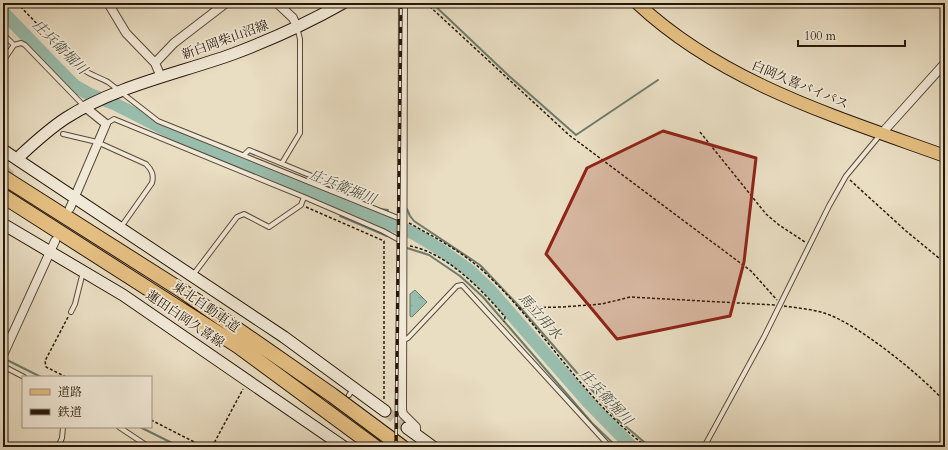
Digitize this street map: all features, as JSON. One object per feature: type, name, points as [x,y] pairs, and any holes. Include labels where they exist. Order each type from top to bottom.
[{"type":"highway","name":"東北自動車道","points":[[3,177],[181,290],[332,395],[402,447]]},
{"type":"highway","name":"東北自動車道","points":[[3,196],[238,346],[375,447]]},
{"type":"main road","name":"白岡久喜バイパス","points":[[637,3],[671,31],[739,75],[793,100],[945,156]]},
{"type":"street","points":[[108,3],[126,33],[155,63],[161,77]]},
{"type":"street","points":[[155,63],[174,43],[226,3]]},
{"type":"street","points":[[277,3],[293,18],[297,26]]},
{"type":"street","name":"新白岡柴山沼線","points":[[88,106],[116,93],[233,54],[297,26],[343,3]]},
{"type":"street","points":[[403,3],[404,222],[402,410],[403,414],[416,427],[416,434]]},
{"type":"street","points":[[882,133],[945,63]]},
{"type":"street","points":[[21,155],[53,127],[88,106],[106,124],[70,208]]},
{"type":"street","points":[[3,150],[121,227],[284,337],[351,392],[382,409]]},
{"type":"street","name":"蓮田白岡久喜線","points":[[3,224],[124,295],[323,429],[344,447]]},
{"type":"street","points":[[3,354],[5,343],[55,241]]},
{"type":"street","points":[[407,428],[432,447]]},
{"type":"lane","points":[[282,163],[300,133],[300,39],[297,26]]},
{"type":"lane","points":[[3,34],[14,45]]},
{"type":"lane","points":[[3,61],[14,45],[21,43],[25,45],[88,106]]},
{"type":"lane","points":[[76,64],[88,74],[100,77],[116,93],[158,121],[244,155],[404,222]]},
{"type":"lane","points":[[106,124],[114,119],[304,197],[403,240]]},
{"type":"lane","points":[[704,447],[781,305],[809,244],[846,176],[882,133]]},
{"type":"lane","points":[[62,134],[97,142],[146,164],[151,169],[153,178],[152,183],[121,227]]},
{"type":"lane","points":[[244,155],[249,150],[282,163],[312,176],[312,183]]},
{"type":"lane","points":[[192,276],[237,217],[244,214],[269,227],[301,205],[304,197]]},
{"type":"lane","points":[[71,312],[75,304],[83,270]]},
{"type":"lane","points":[[402,341],[408,338],[459,285],[465,288],[503,328],[604,445],[610,447]]},
{"type":"lane","points":[[3,366],[22,376]]},
{"type":"lane","points":[[58,447],[62,438],[62,428]]},
{"type":"lane","points":[[120,428],[149,447]]},
{"type":"path","points":[[17,3],[76,64]]},
{"type":"path","points":[[426,3],[569,135],[751,271],[781,305]]},
{"type":"path","points":[[700,132],[766,214],[790,234],[809,244]]},
{"type":"path","points":[[846,176],[906,232],[945,263]]},
{"type":"path","points":[[301,205],[384,242],[385,396],[382,409]]},
{"type":"path","points":[[404,222],[442,241],[466,257],[499,287],[620,424],[647,447]]},
{"type":"path","points":[[403,240],[407,245],[432,252],[462,274],[488,297],[505,317],[503,328]]},
{"type":"path","points":[[518,308],[602,304],[630,298],[781,305],[823,312],[848,324],[933,388],[945,402]]},
{"type":"path","points":[[64,376],[46,367],[45,361],[71,312]]},
{"type":"path","points":[[212,447],[248,379]]},
{"type":"path","points":[[152,421],[204,447]]},
{"type":"highlighted area","points":[[663,131],[756,158],[744,262],[730,316],[617,339],[546,254],[587,168]]},
{"type":"water","points":[[415,290],[427,302],[412,317],[410,316],[410,294]]},
{"type":"waterway","points":[[432,3],[509,76],[576,135],[658,80]]},
{"type":"waterway","name":"庄兵衛堀川","points":[[3,12],[75,86],[89,94],[115,104],[176,135],[348,208],[413,233],[438,248],[469,270],[490,290],[588,402],[632,447]]},
{"type":"waterway","name":"馬立用水","points":[[316,181],[368,204]]},
{"type":"waterway","name":"馬立用水","points":[[380,209],[388,210]]},
{"type":"waterway","name":"馬立用水","points":[[407,209],[414,221],[480,265],[518,305],[618,420],[650,447]]},
{"type":"waterway","points":[[340,216],[387,236]]},
{"type":"waterway","points":[[407,248],[429,255],[460,276],[483,297],[592,423],[617,447]]},
{"type":"waterway","points":[[3,358],[39,376]]},
{"type":"waterway","points":[[142,428],[180,447]]},
{"type":"tunnel","points":[[3,177],[21,155]]},
{"type":"tunnel","points":[[385,411],[407,428]]},
{"type":"railway","points":[[396,447],[401,3]]}]
